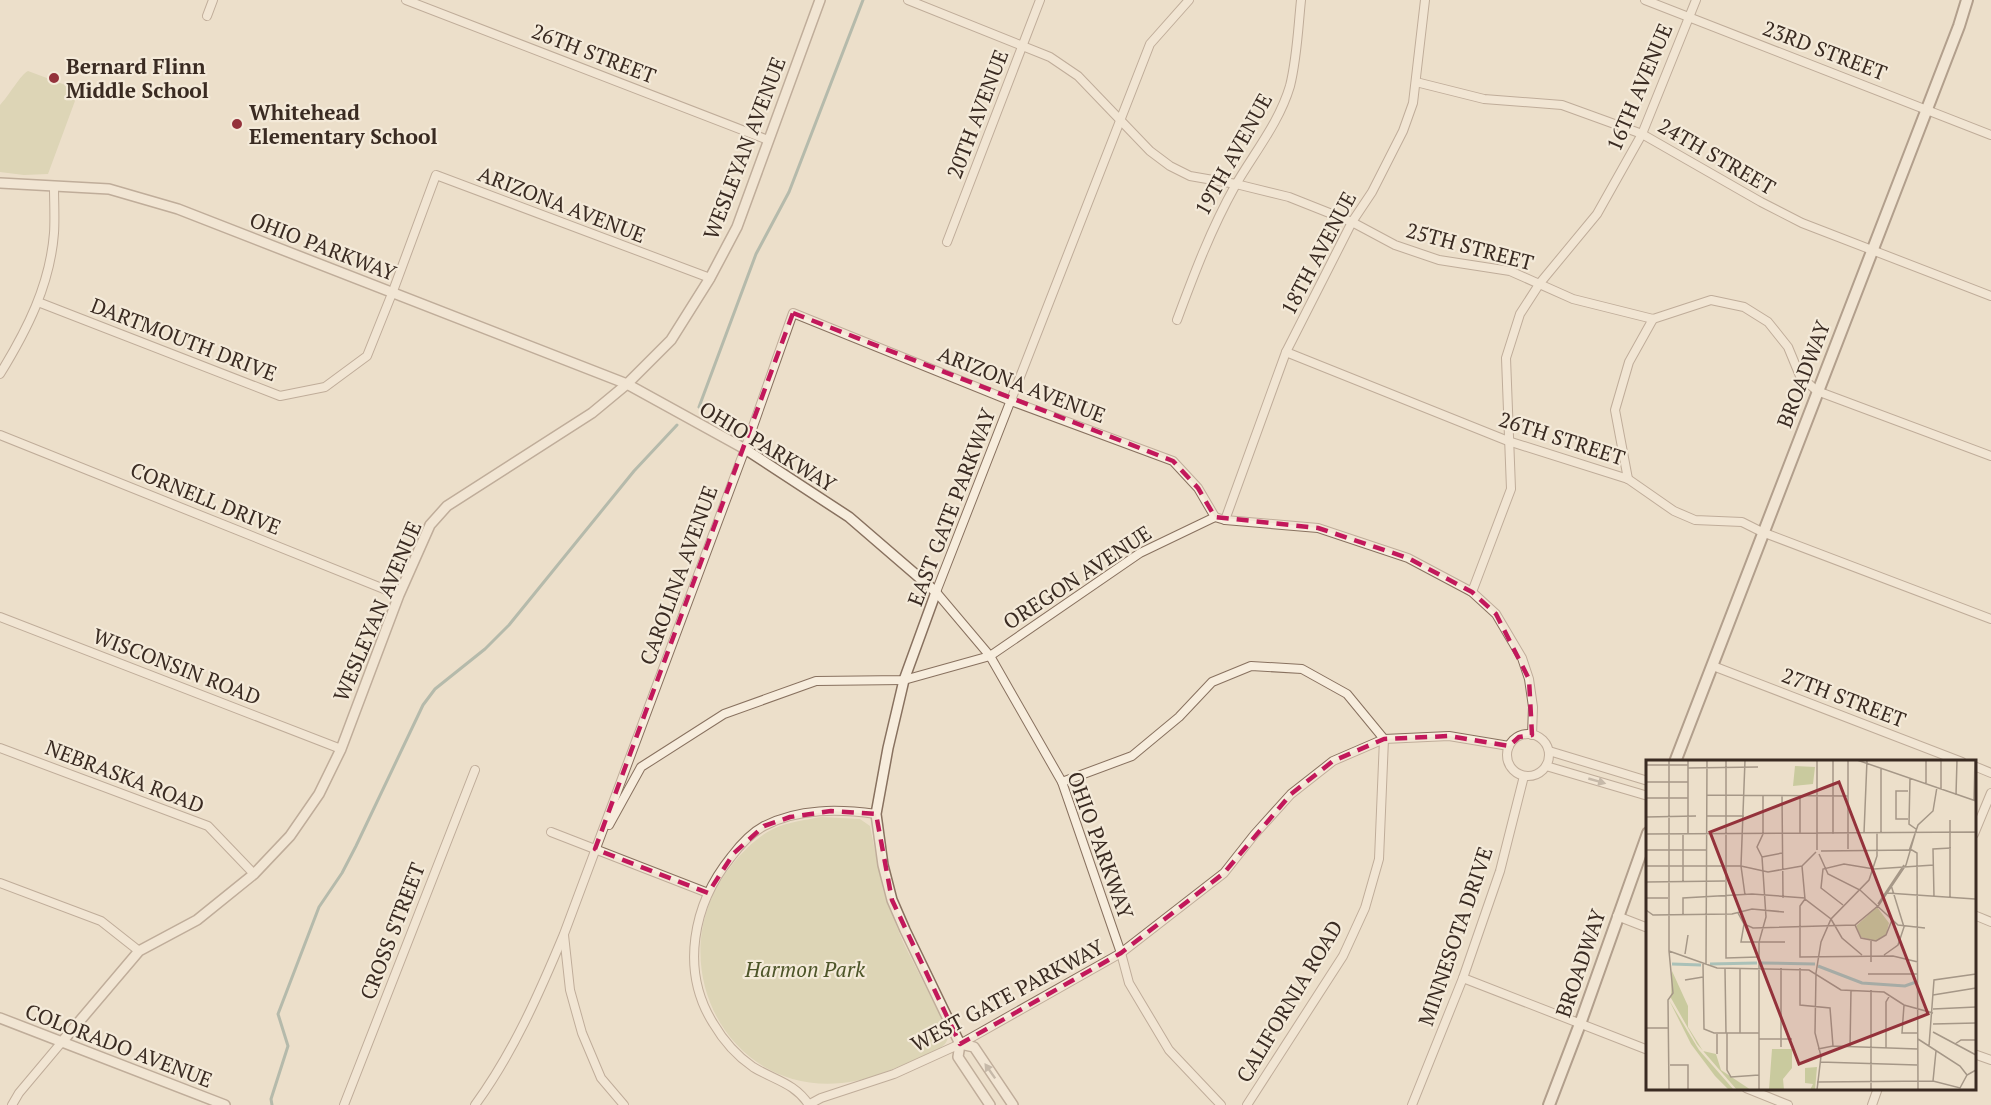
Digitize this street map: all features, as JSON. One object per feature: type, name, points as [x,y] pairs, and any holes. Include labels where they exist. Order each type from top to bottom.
[{"type":"main road","name":"BROADWAY","points":[[1676,760],[1959,26],[1966,0]]},
{"type":"main road","name":"BROADWAY","points":[[1549,1105],[1646,836]]},
{"type":"street","points":[[207,16],[213,0]]},
{"type":"street","name":"26TH STREET","points":[[406,0],[768,140]]},
{"type":"street","name":"WESLEYAN AVENUE","points":[[12,1105],[19,1093],[139,951],[197,920],[254,874],[290,837],[319,794],[341,749],[399,595],[430,525],[447,506],[592,413],[627,384],[671,340],[710,278],[737,227],[820,0]]},
{"type":"street","name":"25TH STREET","points":[[911,0],[1050,57],[1078,76],[1119,121],[1150,150],[1190,176],[1289,197],[1352,222],[1395,245],[1439,260],[1510,271],[1573,299],[1653,319]]},
{"type":"street","name":"20TH AVENUE","points":[[947,242],[1040,0]]},
{"type":"street","name":"EAST GATE PARKWAY","points":[[990,1105],[958,1057],[960,1044],[892,900],[883,865],[876,814],[904,680],[936,592],[1150,44],[1189,0]]},
{"type":"street","name":"19TH AVENUE","points":[[1177,320],[1206,243],[1236,184],[1281,110],[1295,61],[1300,0]]},
{"type":"street","name":"18TH AVENUE","points":[[1225,520],[1286,352],[1352,222],[1372,192],[1403,131],[1413,103],[1425,0]]},
{"type":"street","name":"23RD STREET","points":[[1645,0],[1991,135]]},
{"type":"street","name":"16TH AVENUE","points":[[1473,592],[1511,489],[1506,358],[1520,314],[1540,283],[1596,214],[1642,134],[1696,0]]},
{"type":"street","name":"24TH STREET","points":[[1416,82],[1484,99],[1562,105],[1642,134],[1802,223],[1872,252],[1991,296]]},
{"type":"street","name":"ARIZONA AVENUE","points":[[436,175],[710,278]]},
{"type":"street","name":"DARTMOUTH DRIVE","points":[[38,302],[280,396],[325,387],[367,356],[436,175]]},
{"type":"street","name":"OHIO PARKWAY","points":[[0,183],[110,189],[178,209],[393,291],[627,384],[745,449],[849,516],[936,592],[990,656],[1062,782],[1121,953],[1128,982],[1169,1050],[1221,1105]]},
{"type":"street","points":[[0,374],[20,341],[38,302],[48,271],[54,233],[54,187]]},
{"type":"street","points":[[1628,479],[1615,410],[1629,362],[1653,319],[1711,300],[1744,307],[1767,322],[1788,347],[1800,376],[1817,391],[1991,456]]},
{"type":"street","name":"ARIZONA AVENUE","points":[[793,313],[1011,401],[1173,460],[1198,488],[1215,517]]},
{"type":"street","name":"CAROLINA AVENUE","points":[[475,1105],[494,1078],[533,1006],[564,934],[745,449],[793,313]]},
{"type":"street","name":"26TH STREET","points":[[1286,352],[1508,441],[1628,479],[1674,512],[1695,520],[1742,522],[1762,532],[1991,619]]},
{"type":"street","name":"CORNELL DRIVE","points":[[0,435],[399,595]]},
{"type":"street","points":[[1215,517],[1225,520],[1317,528],[1408,558],[1473,592],[1497,614],[1522,658],[1529,680],[1533,707],[1532,735]]},
{"type":"street","name":"OREGON AVENUE","points":[[596,849],[641,766],[724,714],[816,681],[904,680],[990,656],[1140,552],[1215,517]]},
{"type":"street","name":"WISCONSIN ROAD","points":[[0,617],[341,749]]},
{"type":"street","points":[[1062,782],[1132,756],[1179,717],[1212,682],[1251,666],[1302,669],[1347,694],[1384,739]]},
{"type":"street","name":"27TH STREET","points":[[1713,666],[1957,760]]},
{"type":"street","points":[[1532,735],[1543,740],[1549,758],[1537,774],[1524,776],[1509,765],[1507,759],[1509,746],[1519,737],[1532,735]]},
{"type":"street","name":"WEST GATE PARKWAY","points":[[808,1105],[821,1098],[894,1074],[960,1044],[1121,953],[1224,873],[1291,794],[1333,761],[1384,739],[1449,736],[1509,746]]},
{"type":"street","name":"CALIFORNIA ROAD","points":[[1247,1105],[1343,956],[1365,908],[1379,859],[1384,739]]},
{"type":"street","name":"NEBRASKA ROAD","points":[[0,748],[208,826],[254,874]]},
{"type":"street","points":[[1548,751],[1646,781]]},
{"type":"street","points":[[1545,766],[1646,796]]},
{"type":"street","points":[[1976,767],[1991,773]]},
{"type":"street","name":"CROSS STREET","points":[[344,1105],[475,770]]},
{"type":"street","name":"MINNESOTA DRIVE","points":[[1412,1105],[1463,978],[1500,871],[1524,776]]},
{"type":"street","points":[[1976,829],[1991,793]]},
{"type":"street","points":[[808,1105],[796,1089],[743,1059],[724,1039],[708,1015],[699,991],[694,950],[696,927],[708,893],[724,865],[753,833],[764,826],[816,811],[876,814]]},
{"type":"street","points":[[551,832],[708,893]]},
{"type":"street","points":[[0,883],[101,921],[139,951]]},
{"type":"street","points":[[1617,916],[1646,928]]},
{"type":"street","points":[[1976,916],[1991,922]]},
{"type":"street","points":[[564,934],[570,990],[582,1033],[601,1078],[624,1105]]},
{"type":"street","points":[[1463,978],[1646,1050]]},
{"type":"street","name":"COLORADO AVENUE","points":[[0,1018],[225,1105]]},
{"type":"street","name":"EAST GATE PARKWAY","points":[[960,1044],[974,1047],[1013,1105]]},
{"type":"street","points":[[1976,1055],[1991,1060]]},
{"type":"street","points":[[1749,1090],[1788,1105]]},
{"type":"street","points":[[1872,1105],[1878,1090]]},
{"type":"highlighted area","points":[[793,313],[1173,461],[1198,488],[1215,517],[1318,528],[1408,558],[1472,592],[1496,614],[1529,679],[1532,735],[1519,737],[1509,746],[1449,736],[1384,739],[1333,761],[1291,794],[1224,873],[1121,953],[960,1044],[892,900],[876,814],[831,811],[790,817],[764,826],[734,853],[708,893],[595,849]]},
{"type":"green space","points":[[28,71],[79,90],[48,174],[24,175],[0,172],[0,105]]},
{"type":"green space","name":"Harmon Park","points":[[821,817],[860,819],[870,826],[888,905],[903,942],[948,1033],[946,1042],[936,1050],[878,1075],[842,1083],[800,1081],[764,1067],[735,1043],[714,1012],[703,976],[701,938],[711,900],[732,865],[761,836],[773,829]]},
{"type":"waterway","points":[[699,407],[756,254],[789,192],[863,0]]},
{"type":"waterway","points":[[272,1105],[271,1099],[288,1046],[278,1014],[319,907],[342,873],[356,846],[423,705],[435,689],[485,649],[509,625],[634,471],[677,425]]},
{"type":"place","name":"Bernard Flinn Middle School","points":[[54,78]]},
{"type":"place","name":"Whitehead Elementary School","points":[[237,124]]}]
